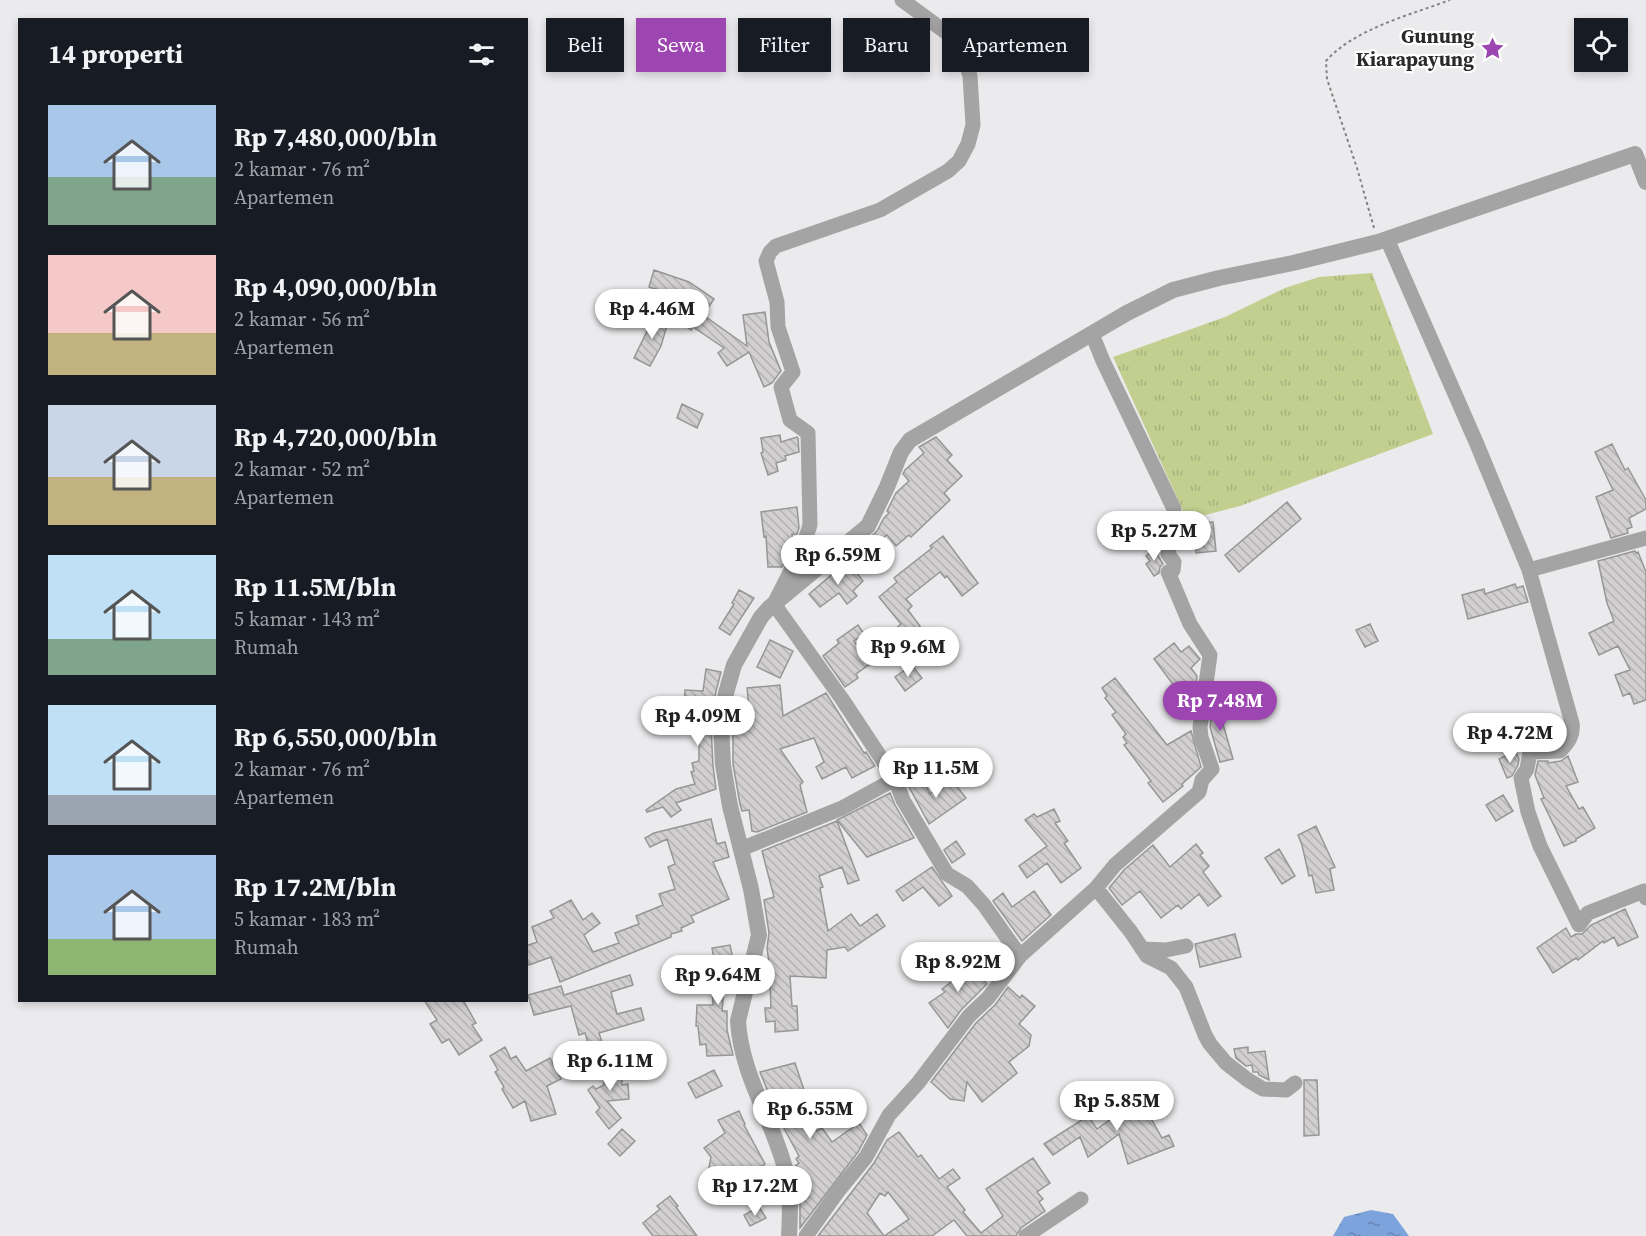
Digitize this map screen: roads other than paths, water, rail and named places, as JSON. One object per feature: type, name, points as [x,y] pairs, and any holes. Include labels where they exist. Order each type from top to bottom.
[{"type":"street","points":[[774,604],[802,549],[810,525],[809,445],[808,433],[790,420],[781,387],[792,372],[778,327],[777,302],[766,261],[776,246],[880,210],[948,171],[959,161],[972,134],[970,76],[965,62],[947,33],[902,0]]},
{"type":"street","points":[[789,1236],[790,1192],[786,1174],[767,1118],[749,1075],[739,1033],[738,1021],[759,935],[723,765],[723,716],[726,693],[735,665],[761,617],[868,526],[887,488],[901,452],[910,440],[1127,313],[1173,290],[1382,241],[1640,152],[1646,182]]},
{"type":"street","points":[[1382,241],[1476,442],[1529,570],[1573,731],[1570,740],[1560,751],[1530,752],[1527,770],[1521,778],[1528,812],[1540,846],[1579,925],[1588,913],[1646,897]]},
{"type":"street","points":[[806,1236],[866,1156],[889,1114],[918,1083],[969,1016],[988,998],[1020,956],[1096,888],[1115,865],[1200,792],[1202,780],[1212,769],[1200,727],[1210,655],[1190,624],[1168,572],[1173,570],[1174,562],[1168,554],[1174,523],[1174,509],[1092,334]]},
{"type":"street","points":[[1529,570],[1646,538]]},
{"type":"street","points":[[774,604],[842,699],[895,779],[903,800],[947,874],[967,886],[1020,956]]},
{"type":"street","points":[[741,849],[842,808],[895,779]]},
{"type":"street","points":[[1096,888],[1147,956],[1171,968],[1186,987],[1205,1035],[1226,1063],[1263,1089],[1286,1090],[1295,1083]]},
{"type":"street","points":[[1142,949],[1166,950],[1186,946]]},
{"type":"street","points":[[1026,1236],[1081,1199]]},
{"type":"water","points":[[1371,1210],[1393,1214],[1409,1236],[1333,1236],[1344,1217]]},
{"type":"place","name":"Gunung Kiarapayung","points":[[1492,48]]}]
